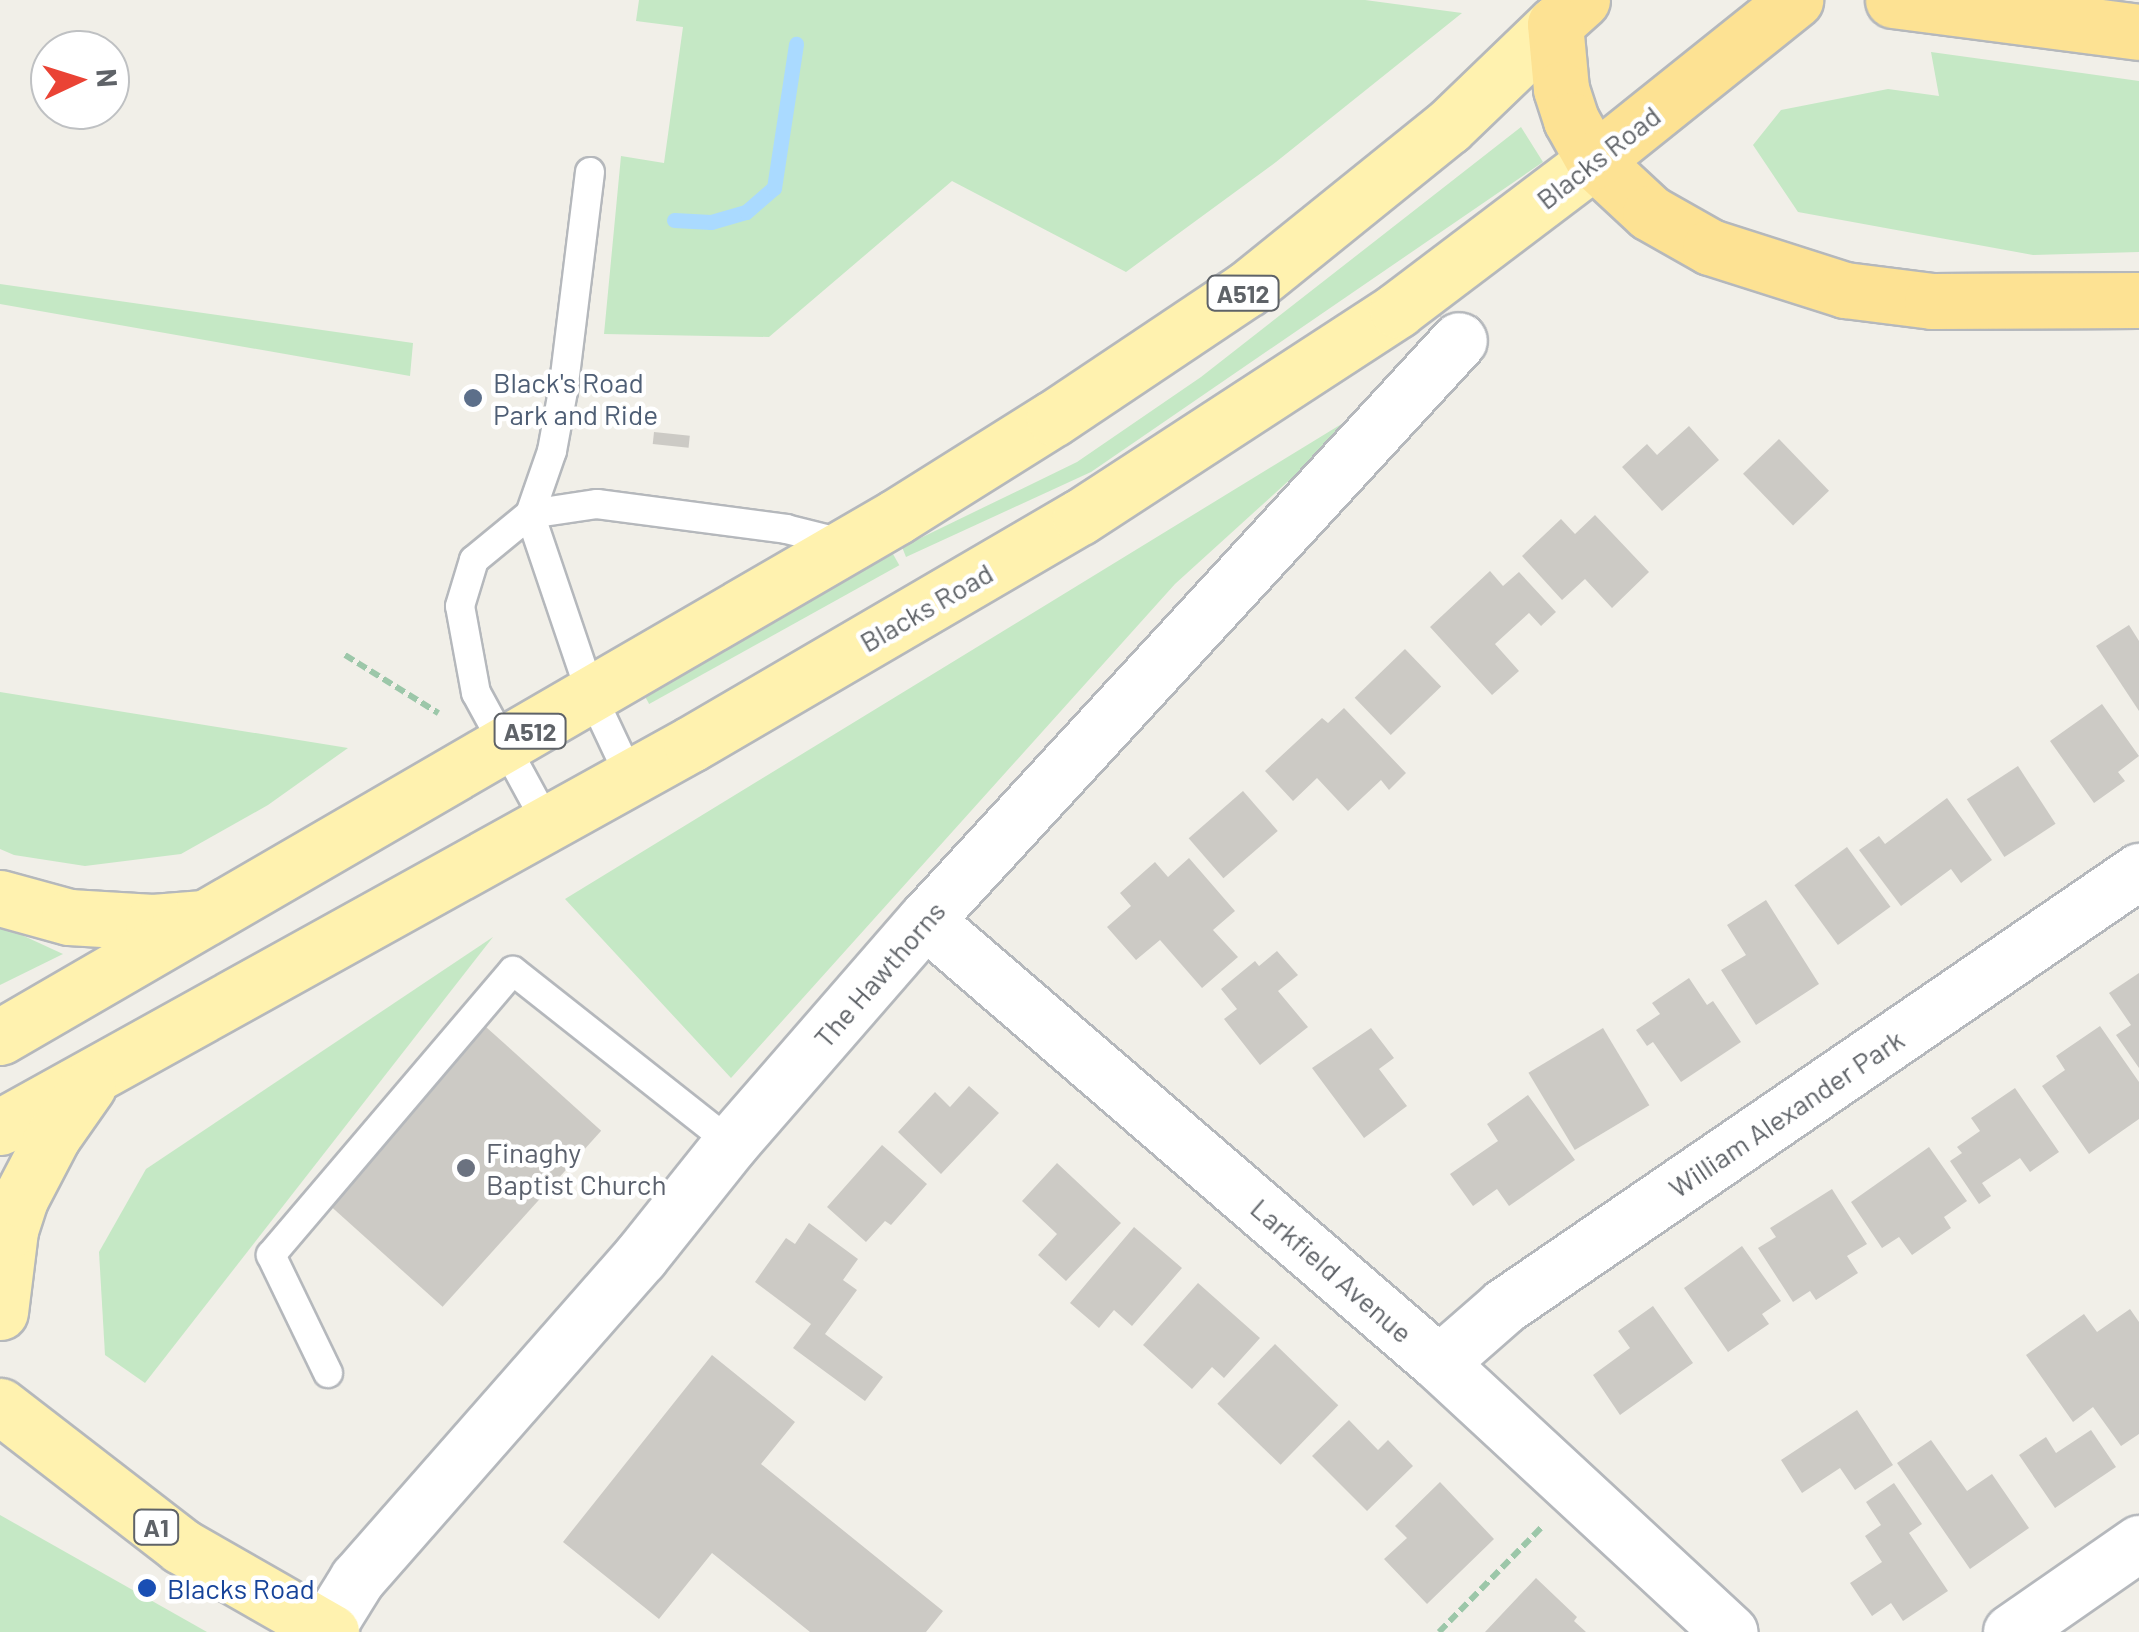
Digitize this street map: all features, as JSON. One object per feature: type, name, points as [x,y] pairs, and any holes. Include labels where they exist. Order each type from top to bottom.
[{"type":"highway","name":"Blacks Road","points":[[1594,161],[1794,0]]},
{"type":"highway","points":[[1913,3],[2139,32]]},
{"type":"highway","points":[[1569,12],[1560,89],[1571,120],[1594,161],[1650,212],[1710,247],[1845,290],[1932,301],[2139,300]]},
{"type":"main road","name":"A512","points":[[0,1038],[848,544],[1054,418],[1247,290],[1448,126],[1569,12]]},
{"type":"main road","name":"Blacks Road","points":[[0,1127],[630,777],[933,603],[1162,464],[1397,310],[1594,161]]},
{"type":"main road","points":[[0,898],[69,917],[153,922],[212,917]]},
{"type":"main road","points":[[0,1312],[10,1230],[20,1198],[53,1136],[96,1075]]},
{"type":"main road","name":"A1","points":[[0,1406],[181,1546],[328,1631]]},
{"type":"street","name":"The Hawthorns","points":[[328,1631],[357,1580],[640,1257],[732,1142],[925,920],[1458,340]]},
{"type":"street","name":"William Alexander Park","points":[[1439,1363],[1504,1306],[2139,870]]},
{"type":"street","name":"Larkfield Avenue","points":[[925,920],[1439,1363],[1729,1632]]},
{"type":"street","points":[[2012,1632],[2139,1543]]},
{"type":"lane","points":[[590,172],[563,391],[552,451],[530,514],[591,694],[630,777]]},
{"type":"lane","points":[[547,823],[502,747],[476,693],[460,606],[474,560],[530,514],[597,504],[786,529],[848,544]]},
{"type":"lane","points":[[328,1372],[271,1255],[512,971],[732,1142]]},
{"type":"path","points":[[345,655],[443,716]]},
{"type":"path","points":[[1438,1632],[1578,1491]]},
{"type":"green space","points":[[639,0],[1365,0],[1462,13],[1276,162],[1126,272],[952,181],[769,337],[604,334],[621,156],[664,163],[683,27],[636,21]]},
{"type":"green space","points":[[1931,52],[2139,81],[2139,252],[2033,255],[1798,212],[1753,145],[1781,110],[1888,89],[1939,96]]},
{"type":"green space","points":[[1521,127],[1543,162],[1091,472],[906,557],[902,547],[1077,462],[1201,377]]},
{"type":"green space","points":[[0,284],[413,343],[410,376],[0,304]]},
{"type":"green space","points":[[1371,406],[1175,584],[731,1078],[565,899]]},
{"type":"green space","points":[[893,554],[899,565],[649,704],[643,693]]},
{"type":"green space","points":[[0,692],[348,748],[268,805],[181,854],[85,866],[14,855],[0,849]]},
{"type":"green space","points":[[0,925],[63,954],[0,985]]},
{"type":"green space","points":[[493,937],[145,1383],[105,1355],[99,1252],[146,1169]]},
{"type":"green space","points":[[0,1515],[207,1632],[0,1632]]},
{"type":"building","points":[[1689,426],[1719,460],[1662,511],[1622,467],[1647,444],[1657,455]]},
{"type":"building","points":[[654,432],[690,436],[689,448],[653,444]]},
{"type":"building","points":[[1779,439],[1829,491],[1793,526],[1743,474]]},
{"type":"building","points":[[1595,515],[1649,572],[1612,608],[1585,579],[1562,600],[1522,556],[1561,519],[1575,534]]},
{"type":"building","points":[[1490,571],[1503,586],[1519,572],[1556,612],[1541,626],[1529,613],[1495,644],[1519,671],[1492,695],[1430,627]]},
{"type":"building","points":[[2129,625],[2139,641],[2139,711],[2096,646]]},
{"type":"building","points":[[1405,649],[1441,686],[1391,735],[1355,698]]},
{"type":"building","points":[[2102,704],[2139,756],[2118,772],[2125,781],[2094,803],[2050,741]]},
{"type":"building","points":[[1344,708],[1406,773],[1389,790],[1381,780],[1348,811],[1317,778],[1293,801],[1265,771],[1322,718],[1328,723]]},
{"type":"building","points":[[2018,766],[2056,824],[2004,857],[1967,799]]},
{"type":"building","points":[[1243,791],[1278,831],[1223,878],[1189,838]]},
{"type":"building","points":[[1947,798],[1992,860],[1961,883],[1951,869],[1901,906],[1859,850],[1879,836],[1885,844]]},
{"type":"building","points":[[1847,847],[1890,907],[1838,945],[1794,885]]},
{"type":"building","points":[[1189,858],[1235,911],[1213,930],[1238,957],[1202,988],[1160,940],[1136,960],[1107,927],[1131,906],[1120,893],[1155,862],[1168,877]]},
{"type":"building","points":[[1766,900],[1819,984],[1756,1025],[1721,970],[1746,955],[1727,925]]},
{"type":"building","points":[[1277,951],[1298,975],[1278,991],[1308,1027],[1260,1065],[1224,1019],[1237,1009],[1221,989],[1255,961],[1259,966]]},
{"type":"building","points":[[2139,973],[2139,1068],[2116,1035],[2131,1025],[2109,993]]},
{"type":"building","points":[[1689,978],[1707,1005],[1713,1001],[1741,1042],[1681,1082],[1653,1042],[1647,1046],[1636,1030],[1660,1014],[1652,1003]]},
{"type":"building","points":[[2100,1026],[2139,1082],[2139,1119],[2089,1154],[2042,1086],[2065,1070],[2056,1056]]},
{"type":"building","name":"Finaghy Baptist Church","points":[[486,1027],[601,1131],[443,1307],[327,1203]]},
{"type":"building","points":[[1371,1028],[1394,1058],[1379,1069],[1407,1106],[1364,1138],[1312,1068]]},
{"type":"building","points":[[1603,1028],[1649,1105],[1575,1150],[1528,1073]]},
{"type":"building","points":[[969,1086],[999,1113],[941,1174],[898,1132],[935,1092],[950,1107]]},
{"type":"building","points":[[2015,1088],[2059,1152],[2030,1172],[2020,1158],[1982,1183],[1991,1196],[1979,1204],[1950,1161],[1962,1153],[1957,1147],[1980,1131],[1971,1118]]},
{"type":"building","points":[[1528,1095],[1575,1160],[1509,1206],[1497,1189],[1473,1206],[1450,1174],[1498,1141],[1487,1124]]},
{"type":"building","points":[[882,1145],[927,1184],[891,1225],[885,1221],[866,1242],[827,1207]]},
{"type":"building","points":[[1929,1147],[1967,1201],[1944,1217],[1951,1228],[1912,1255],[1899,1237],[1882,1248],[1851,1202]]},
{"type":"building","points":[[1057,1163],[1121,1223],[1066,1281],[1038,1255],[1057,1234],[1022,1201]]},
{"type":"building","points":[[1832,1189],[1867,1244],[1847,1256],[1858,1273],[1816,1300],[1810,1291],[1793,1302],[1758,1248],[1776,1237],[1770,1228]]},
{"type":"building","points":[[809,1223],[858,1259],[843,1280],[857,1290],[825,1334],[883,1377],[865,1401],[793,1348],[811,1324],[755,1282],[786,1238],[795,1244]]},
{"type":"building","points":[[1134,1227],[1182,1268],[1132,1326],[1114,1310],[1099,1328],[1070,1303]]},
{"type":"building","points":[[1742,1246],[1781,1301],[1762,1314],[1769,1324],[1728,1352],[1684,1288]]},
{"type":"building","points":[[1198,1283],[1260,1338],[1224,1378],[1212,1367],[1192,1389],[1143,1345]]},
{"type":"building","points":[[1653,1306],[1693,1363],[1620,1415],[1593,1375],[1630,1348],[1618,1331]]},
{"type":"building","points":[[2130,1309],[2139,1322],[2139,1434],[2121,1446],[2093,1407],[2073,1422],[2026,1355],[2084,1314],[2097,1332]]},
{"type":"building","points":[[1275,1344],[1338,1405],[1281,1465],[1217,1404]]},
{"type":"building","points":[[712,1355],[795,1422],[761,1464],[943,1611],[926,1632],[810,1632],[712,1553],[659,1619],[563,1542]]},
{"type":"building","points":[[1857,1410],[1893,1465],[1855,1490],[1840,1468],[1802,1493],[1781,1460]]},
{"type":"building","points":[[1349,1420],[1378,1450],[1388,1440],[1413,1466],[1367,1511],[1312,1456]]},
{"type":"building","points":[[2091,1430],[2116,1467],[2055,1508],[2019,1455],[2046,1437],[2056,1453]]},
{"type":"building","points":[[1931,1440],[1967,1491],[1992,1474],[2029,1528],[1970,1569],[1897,1463]]},
{"type":"building","points":[[1440,1482],[1494,1539],[1427,1604],[1384,1559],[1407,1538],[1395,1526]]},
{"type":"building","points":[[1894,1483],[1922,1524],[1909,1533],[1948,1591],[1903,1621],[1891,1603],[1872,1616],[1850,1583],[1882,1562],[1865,1536],[1881,1525],[1866,1502]]},
{"type":"building","points":[[1536,1578],[1577,1617],[1574,1621],[1586,1632],[1485,1632]]},
{"type":"waterway","points":[[674,220],[711,222],[746,212],[774,188],[796,44]]},
{"type":"place","name":"Black's Road Park and Ride","points":[[473,398]]},
{"type":"place","name":"Finaghy Baptist Church","points":[[466,1168]]},
{"type":"place","name":"Blacks Road","points":[[147,1588]]}]
